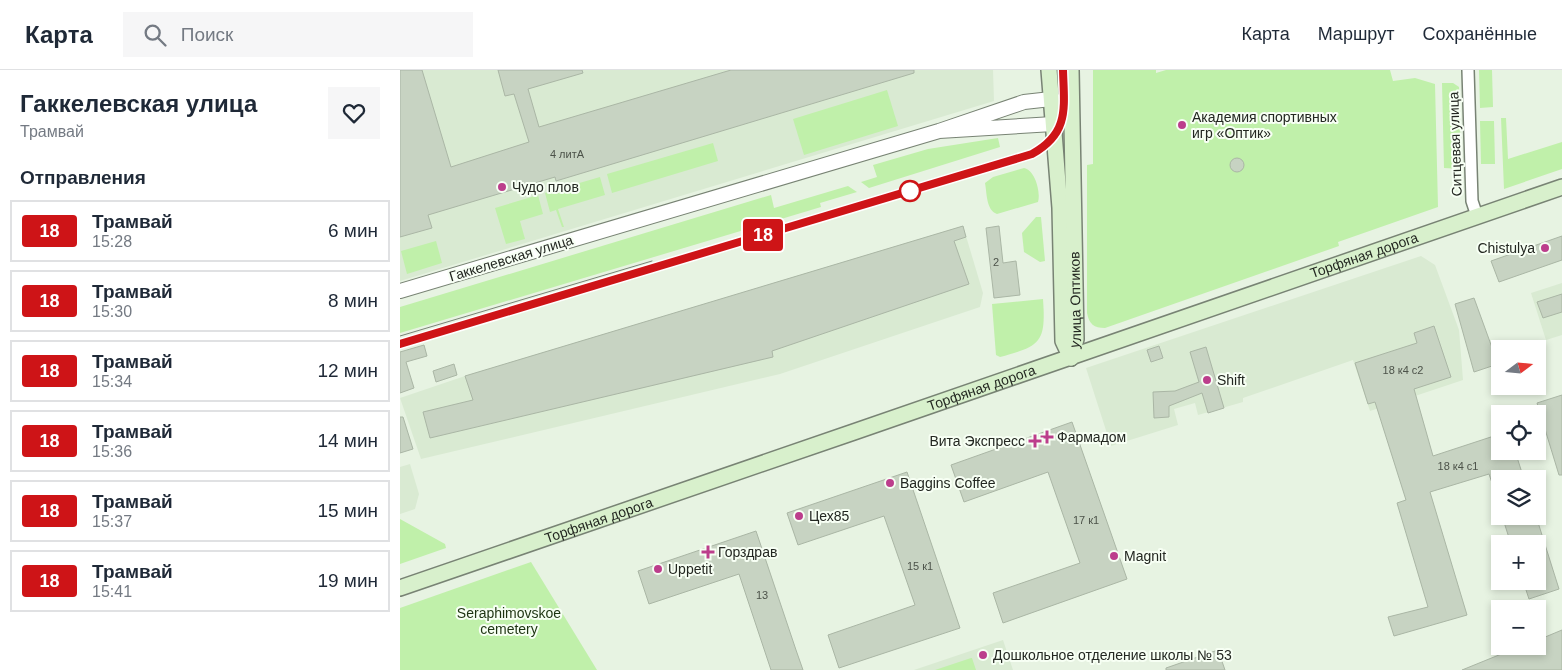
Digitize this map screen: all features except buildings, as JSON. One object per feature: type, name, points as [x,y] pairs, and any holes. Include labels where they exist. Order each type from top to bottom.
[{"type":"main road","name":"улица Оптиков","points":[[1049,70],[1060,208],[1063,341],[1071,358]]},
{"type":"main road","name":"улица Оптиков","points":[[1071,70],[1076,339],[1071,358]]},
{"type":"main road","name":"Торфяная дорога","points":[[400,588],[1562,187]]},
{"type":"street","name":"Ситцевая улица","points":[[1468,70],[1472,201],[1477,216]]},
{"type":"street","name":"Гаккелевская улица","points":[[400,291],[939,130],[1024,102],[1051,99],[1072,108]]},
{"type":"street","points":[[1053,124],[1072,108]]},
{"type":"street","name":"Гаккелевская улица","points":[[939,130],[1053,124]]},
{"type":"shaded area","points":[[400,70],[993,70],[994,101],[400,281]]},
{"type":"shaded area","points":[[963,226],[983,293],[980,307],[780,374],[421,459],[400,398],[465,376]]},
{"type":"shaded area","points":[[1421,256],[1435,265],[1459,330],[1463,380],[1370,411],[1353,360],[1243,398],[1243,402],[1198,415],[1195,403],[1174,409],[1178,425],[1111,446],[1086,368]]},
{"type":"shaded area","points":[[1562,283],[1562,335],[1546,340],[1531,293]]},
{"type":"shaded area","points":[[410,464],[419,494],[415,509],[400,514],[400,467]]},
{"type":"shaded area","name":"Дошкольное отделение школы № 53","points":[[1003,640],[1013,670],[914,670]]},
{"type":"green space","points":[[1093,70],[1156,70],[1156,73],[1166,70],[1390,70],[1393,81],[1415,78],[1435,84],[1438,207],[1338,242],[1339,246],[1105,328],[1095,326],[1089,320],[1087,313],[1087,165],[1093,164]]},
{"type":"green space","points":[[1479,70],[1492,70],[1493,107],[1480,108]]},
{"type":"green space","points":[[1442,83],[1453,83],[1459,87],[1461,169],[1444,168]]},
{"type":"green space","points":[[887,90],[898,126],[804,155],[793,119]]},
{"type":"green space","points":[[1501,118],[1506,118],[1508,159],[1562,142],[1562,169],[1504,189]]},
{"type":"green space","points":[[1480,121],[1494,121],[1495,164],[1481,164]]},
{"type":"green space","points":[[998,138],[1000,147],[869,188],[861,182],[877,177],[873,165],[928,149]]},
{"type":"green space","points":[[713,143],[718,161],[612,193],[607,174]]},
{"type":"green space","points":[[1024,168],[1034,177],[1039,193],[1038,202],[997,214],[993,212],[988,201],[985,183],[993,177]]},
{"type":"green space","points":[[600,177],[605,195],[558,209],[564,227],[562,227],[556,210],[550,212],[545,193]]},
{"type":"green space","points":[[848,186],[857,192],[820,203],[821,207],[400,333],[400,307],[771,195],[774,208]]},
{"type":"green space","points":[[538,195],[543,214],[520,221],[525,239],[506,244],[495,208]]},
{"type":"green space","points":[[1036,217],[1041,217],[1045,261],[1040,262],[1024,252],[1022,233]]},
{"type":"green space","points":[[436,241],[442,263],[407,274],[401,251]]},
{"type":"green space","points":[[1043,299],[1043,325],[1042,333],[1038,340],[1032,345],[1014,353],[1000,357],[996,355],[992,304]]},
{"type":"green space","points":[[400,519],[445,544],[446,548],[400,564]]},
{"type":"green space","name":"Seraphimovskoe cemetery","points":[[531,562],[597,670],[400,670],[400,608]]},
{"type":"green space","points":[[971,658],[976,670],[935,670]]},
{"type":"tram line","points":[[400,344],[1032,154],[1044,146],[1059,128],[1064,107],[1063,70]]},
{"type":"tram line","name":"18","points":[[400,344],[1032,154],[1051,140],[1059,131],[1063,121],[1063,70]]},
{"type":"tram line","points":[[400,336],[652,261]]},
{"type":"place","name":"Академия спортивных игр «Оптик»","points":[[1182,125]]},
{"type":"place","name":"Чудо плов","points":[[502,187]]},
{"type":"place","name":"Chistulya","points":[[1545,248]]},
{"type":"place","name":"Shift","points":[[1207,380]]},
{"type":"place","name":"Фармадом","points":[[1047,437]]},
{"type":"place","name":"Вита Экспресс","points":[[1035,441]]},
{"type":"place","name":"Baggins Coffee","points":[[890,483]]},
{"type":"place","name":"Цех85","points":[[799,516]]},
{"type":"place","name":"Горздрав","points":[[708,552]]},
{"type":"place","name":"Magnit","points":[[1114,556]]},
{"type":"place","name":"Uppetit","points":[[658,569]]},
{"type":"place","name":"Дошкольное отделение школы № 53","points":[[983,655]]}]
